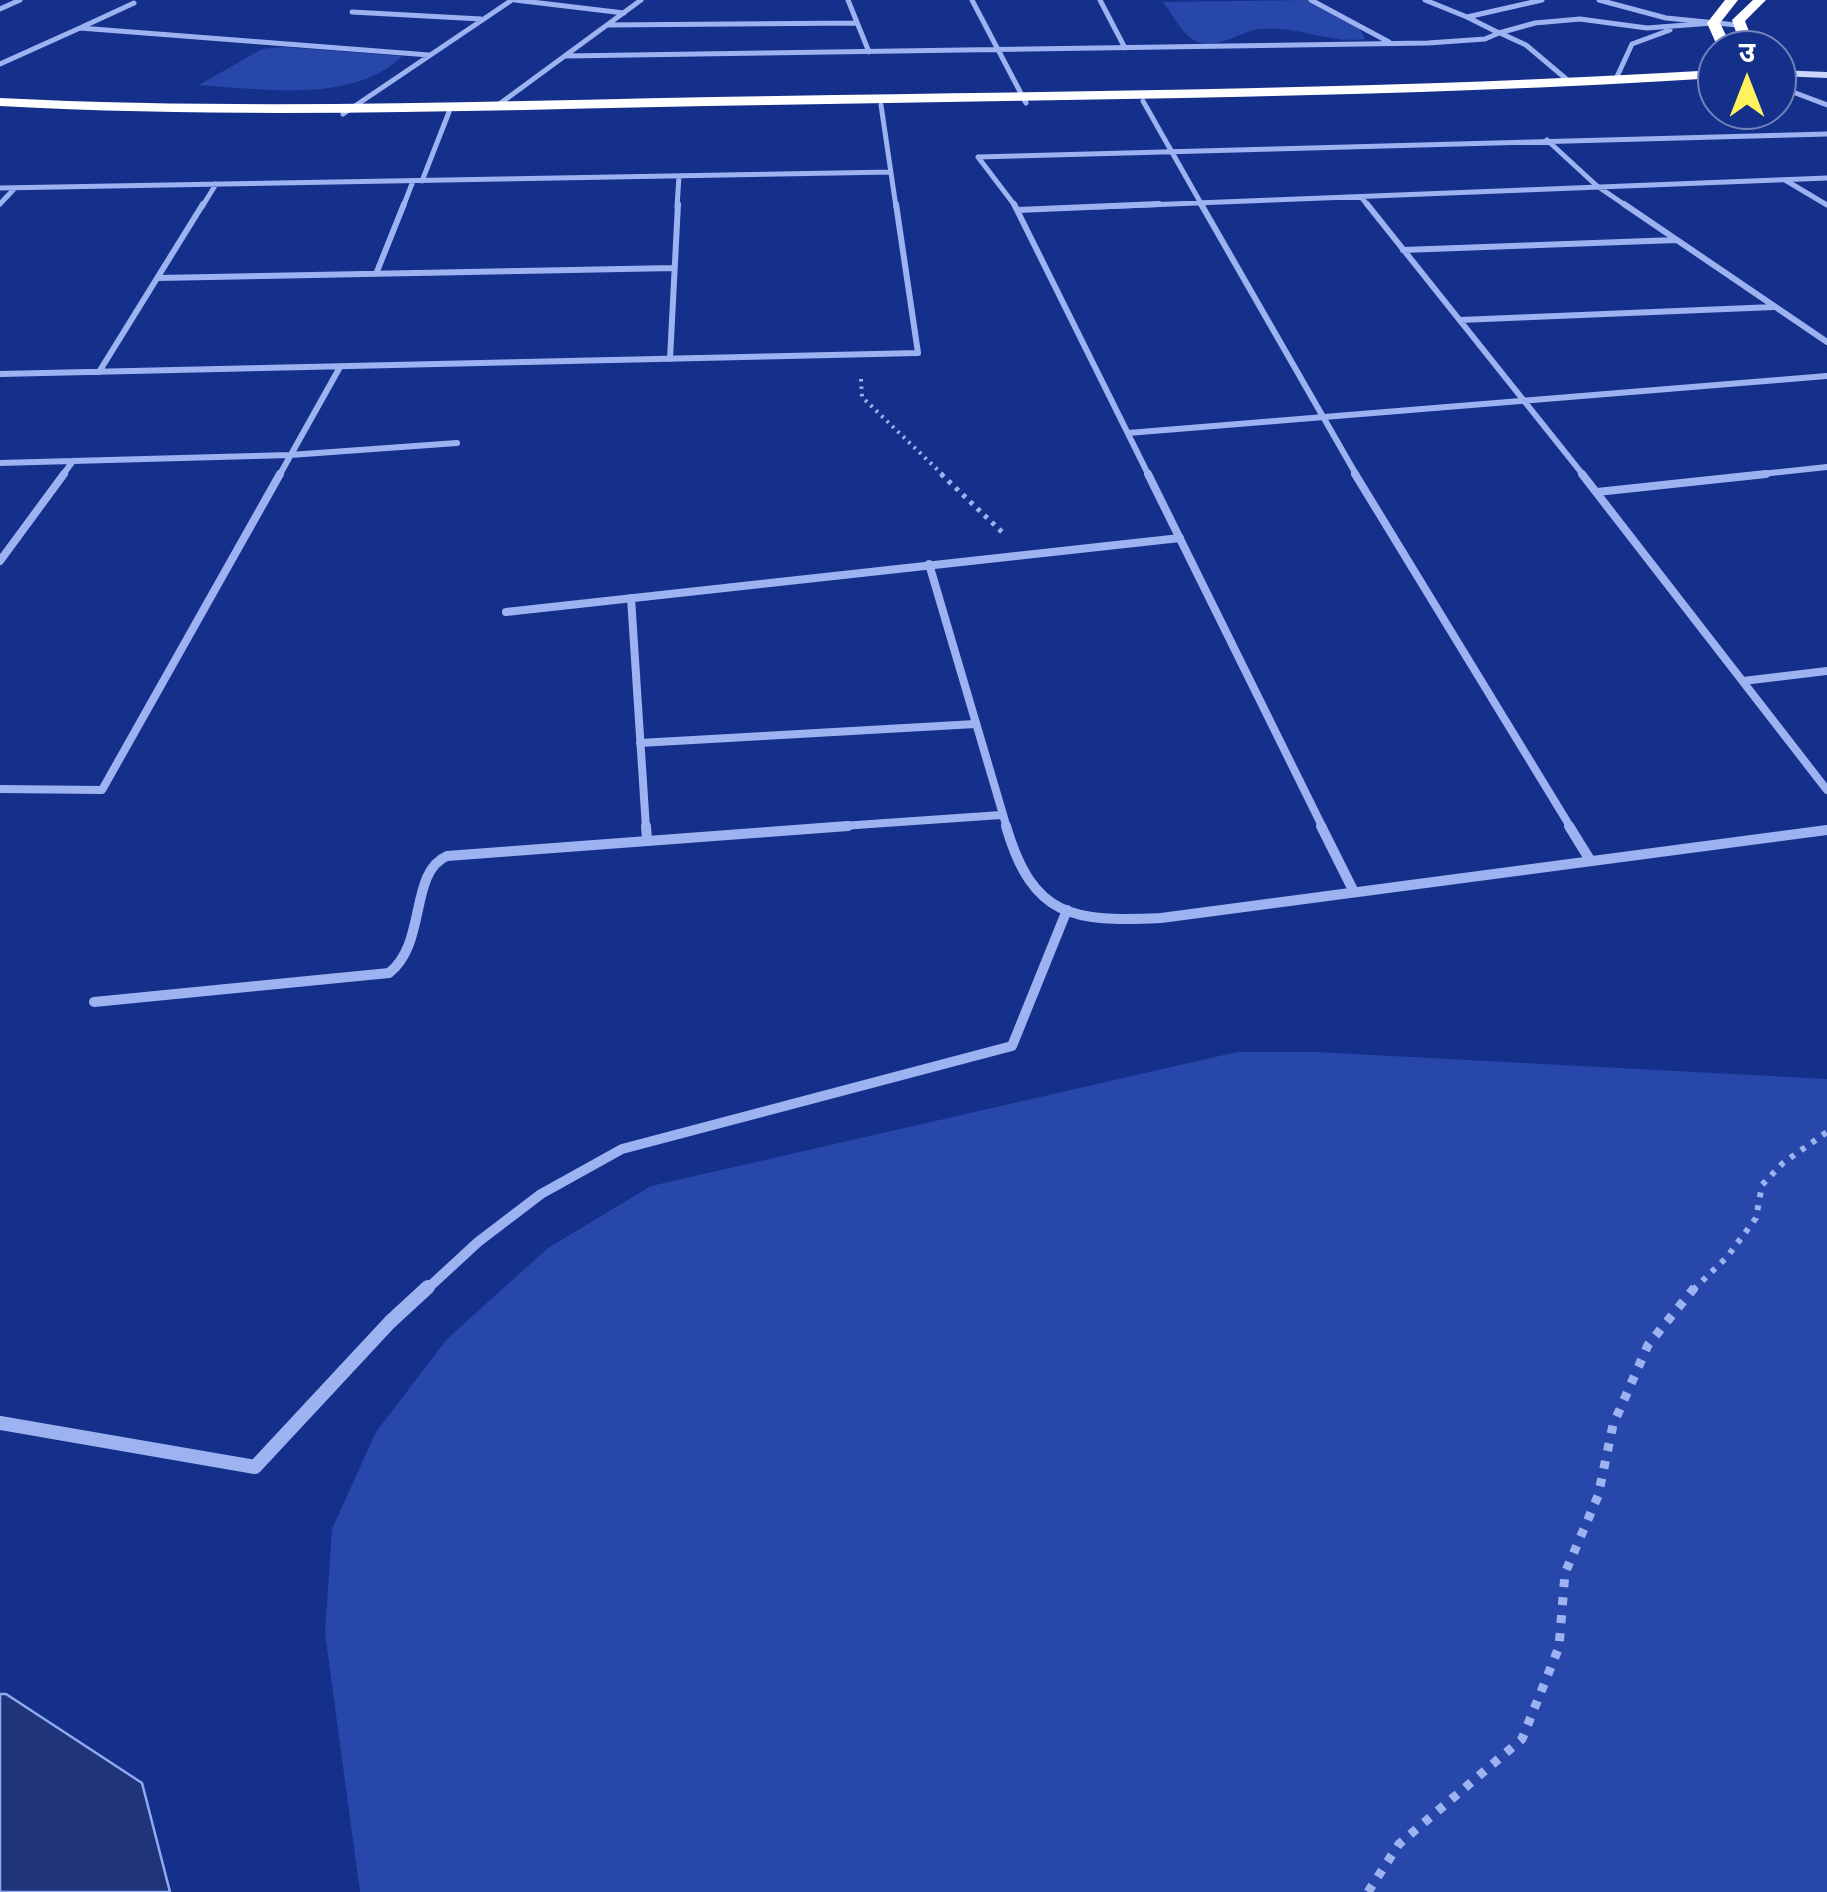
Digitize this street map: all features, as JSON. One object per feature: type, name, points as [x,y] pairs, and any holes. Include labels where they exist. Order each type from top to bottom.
[{"type":"highway","points":[[1716,30],[1713,24],[1732,0]]},
{"type":"highway","points":[[1739,30],[1738,20],[1760,0]]},
{"type":"highway","points":[[348,110],[881,105],[1571,84],[1697,75]]},
{"type":"highway","points":[[0,106],[88,114],[498,105],[1143,101],[1697,87]]},
{"type":"street","points":[[0,9],[20,0]]},
{"type":"street","points":[[348,110],[513,0],[624,13]]},
{"type":"street","points":[[498,105],[641,0]]},
{"type":"street","points":[[848,0],[869,52]]},
{"type":"street","points":[[972,0],[1024,99]]},
{"type":"street","points":[[1100,0],[1125,48]]},
{"type":"street","points":[[1311,0],[1390,43]]},
{"type":"street","points":[[1426,0],[1526,45],[1571,84]]},
{"type":"street","points":[[1467,18],[1542,0]]},
{"type":"street","points":[[1599,0],[1666,18],[1737,25]]},
{"type":"street","points":[[0,64],[134,3]]},
{"type":"street","points":[[352,12],[482,19]]},
{"type":"street","points":[[564,56],[1390,43],[1485,39],[1536,23],[1580,19],[1675,28],[1713,24]]},
{"type":"street","points":[[608,25],[857,23]]},
{"type":"street","points":[[80,28],[429,55]]},
{"type":"street","points":[[1615,81],[1632,44],[1675,28]]},
{"type":"street","points":[[1797,76],[1827,79]]},
{"type":"street","points":[[1797,82],[1827,79]]},
{"type":"street","points":[[1797,93],[1827,106]]},
{"type":"street","points":[[1143,101],[1321,417],[1590,860]]},
{"type":"street","points":[[0,374],[918,354],[881,105]]},
{"type":"street","points":[[422,181],[448,112]]},
{"type":"street","points":[[1353,890],[1018,210],[978,156],[1827,134]]},
{"type":"street","points":[[1547,139],[1597,186],[1827,342]]},
{"type":"street","points":[[0,188],[891,172]]},
{"type":"street","points":[[670,359],[679,176]]},
{"type":"street","points":[[1018,210],[1827,178]]},
{"type":"street","points":[[1783,179],[1827,205]]},
{"type":"street","points":[[376,274],[413,181]]},
{"type":"street","points":[[99,372],[216,184]]},
{"type":"street","points":[[0,204],[15,188]]},
{"type":"street","points":[[1360,197],[1524,398],[1827,790]]},
{"type":"street","points":[[1403,250],[1676,240]]},
{"type":"street","points":[[158,278],[674,268]]},
{"type":"street","points":[[1460,320],[1776,307]]},
{"type":"street","points":[[0,789],[102,790],[340,366]]},
{"type":"street","points":[[1128,433],[1827,376]]},
{"type":"street","points":[[0,463],[290,456],[457,443]]},
{"type":"street","points":[[0,560],[73,461]]},
{"type":"street","points":[[1597,492],[1827,467]]},
{"type":"street","points":[[506,612],[1180,538]]},
{"type":"street","points":[[929,564],[1016,859],[1033,889],[1066,910],[1105,920],[1161,918],[1827,830]]},
{"type":"street","points":[[630,598],[647,840]]},
{"type":"street","points":[[1743,681],[1827,672]]},
{"type":"street","points":[[640,744],[975,724]]},
{"type":"street","points":[[94,1002],[388,973],[400,968],[409,952],[431,870],[441,858],[1001,815]]},
{"type":"street","points":[[0,1423],[255,1468],[390,1322],[478,1242],[542,1194],[622,1149],[1012,1046],[1066,910]]},
{"type":"path","points":[[860,355],[862,397],[1024,554]]},
{"type":"path","points":[[1368,1892],[1399,1844],[1522,1740],[1559,1647],[1565,1573],[1598,1496],[1613,1425],[1648,1346],[1681,1301],[1727,1257],[1756,1218],[1762,1185],[1783,1163],[1827,1132]]},
{"type":"shaded area","points":[[1308,0],[1349,20],[1365,39],[1338,39],[1273,28],[1218,43],[1201,43],[1184,32],[1163,2]]},
{"type":"shaded area","points":[[262,49],[402,56],[382,71],[333,87],[278,90],[199,85]]},
{"type":"shaded area","points":[[1237,1052],[1316,1052],[1827,1079],[1827,1892],[360,1892],[325,1633],[332,1529],[376,1432],[447,1339],[548,1248],[651,1186]]},
{"type":"shaded area","points":[[0,1694],[6,1694],[142,1783],[170,1892],[0,1892]]}]
